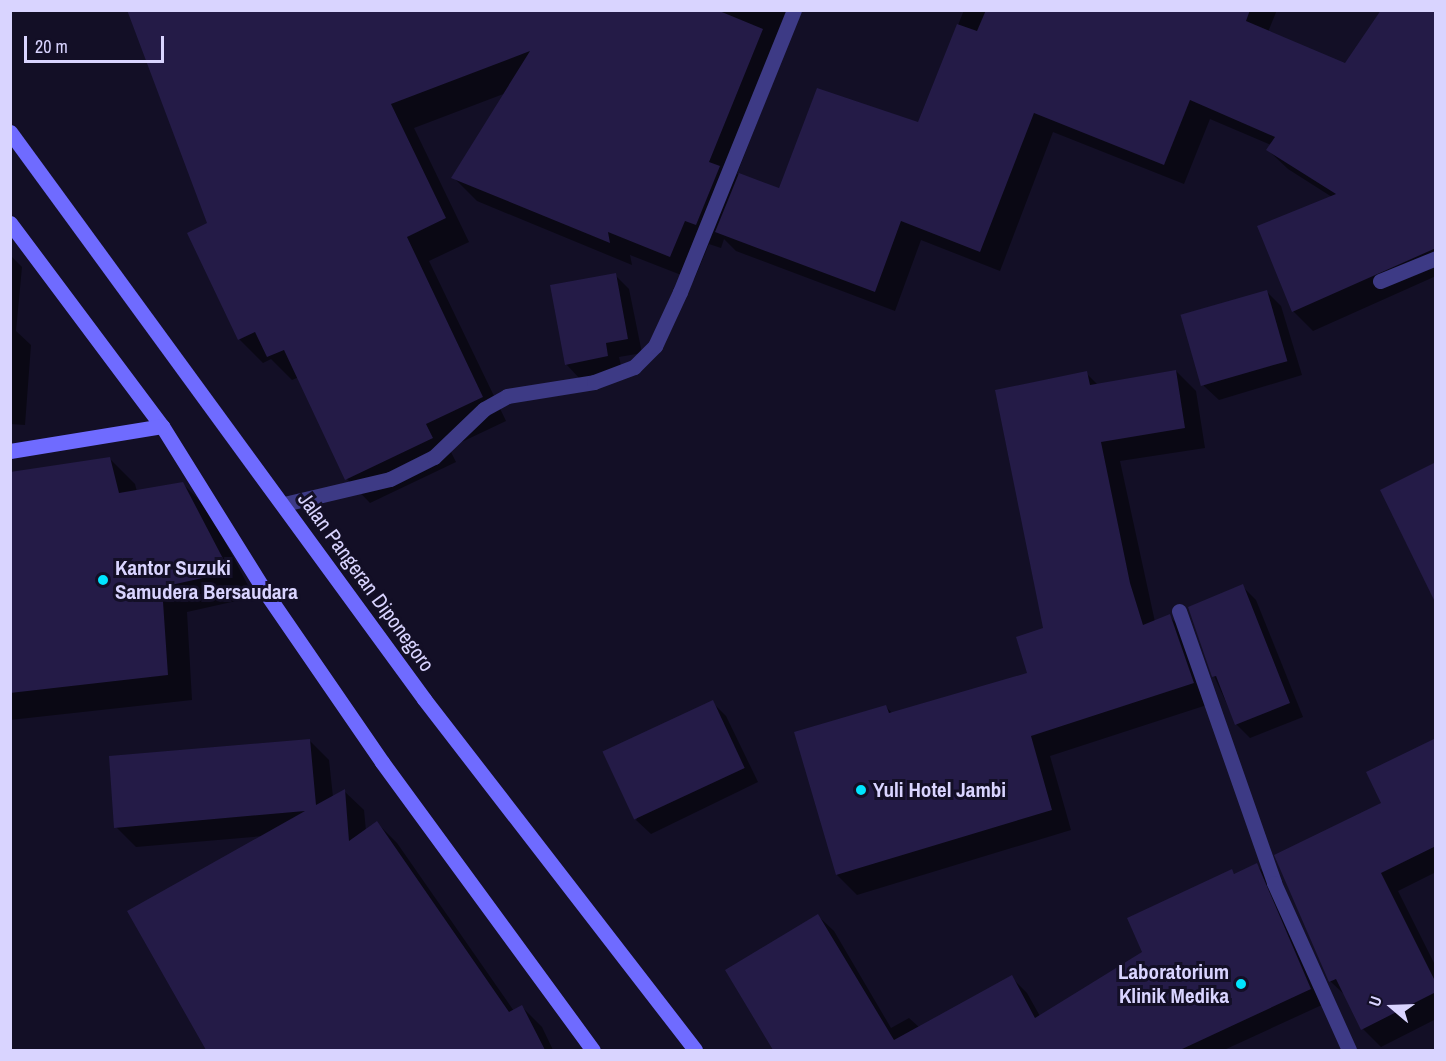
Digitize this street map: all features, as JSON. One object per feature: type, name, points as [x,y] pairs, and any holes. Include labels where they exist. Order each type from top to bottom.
[{"type":"main road","name":"Jalan Pangeran Diponegoro","points":[[10,132],[284,504],[431,709],[695,1050]]},
{"type":"main road","points":[[10,223],[162,426],[268,596],[375,752],[593,1050]]},
{"type":"main road","points":[[10,451],[162,426]]},
{"type":"street","points":[[284,504],[390,479],[434,457],[484,409],[507,396],[594,382],[634,367],[655,346],[680,292],[794,10]]},
{"type":"street","points":[[1380,281],[1436,258]]},
{"type":"street","points":[[1179,611],[1274,883],[1349,1050]]},
{"type":"building","points":[[127,10],[717,10],[763,29],[709,162],[720,166],[696,225],[685,221],[670,257],[608,232],[610,243],[451,178],[530,51],[391,104],[446,218],[407,237],[483,397],[426,424],[433,438],[345,480],[284,350],[267,357],[255,332],[238,340],[187,233],[207,223]]},
{"type":"building","points":[[986,10],[1250,10],[1246,21],[1345,63],[1381,10],[1436,10],[1436,248],[1292,312],[1257,226],[1336,194],[1266,150],[1275,137],[1190,100],[1164,165],[1034,113],[980,252],[901,221],[875,292],[715,232],[739,173],[779,188],[817,88],[918,122],[957,24],[977,31]]},
{"type":"building","points":[[616,273],[628,339],[606,343],[608,356],[565,365],[550,285]]},
{"type":"building","points":[[1267,290],[1287,361],[1201,386],[1180,315]]},
{"type":"building","points":[[1176,370],[1185,428],[1101,442],[1130,583],[1143,625],[1170,614],[1194,683],[1031,736],[1052,810],[836,875],[794,732],[886,705],[889,713],[1027,673],[1016,637],[1043,628],[995,390],[1087,371],[1090,385]]},
{"type":"building","name":"Kantor Suzuki Samudera Bersaudara","points":[[110,457],[119,493],[183,482],[230,572],[162,587],[168,675],[10,693],[10,472]]},
{"type":"building","points":[[1436,462],[1436,604],[1380,490]]},
{"type":"building","points":[[1243,584],[1290,703],[1235,725],[1216,676],[1212,677],[1188,607]]},
{"type":"building","points":[[713,700],[745,768],[634,820],[602,752]]},
{"type":"building","points":[[1436,738],[1436,846],[1381,873],[1436,983],[1436,992],[1361,1030],[1336,979],[1329,982],[1274,855],[1381,803],[1366,772]]},
{"type":"building","points":[[310,739],[316,805],[345,789],[349,841],[377,821],[509,1012],[522,1005],[545,1050],[206,1050],[127,911],[305,811],[114,828],[109,756]]},
{"type":"building","points":[[1257,863],[1311,989],[1180,1050],[773,1050],[725,970],[818,914],[894,1040],[1012,975],[1035,1018],[1142,952],[1127,918],[1232,869],[1234,874]]},
{"type":"place","name":"Kantor Suzuki Samudera Bersaudara","points":[[103,580]]},
{"type":"place","name":"Yuli Hotel Jambi","points":[[861,790]]},
{"type":"place","name":"Laboratorium Klinik Medika","points":[[1241,984]]}]
